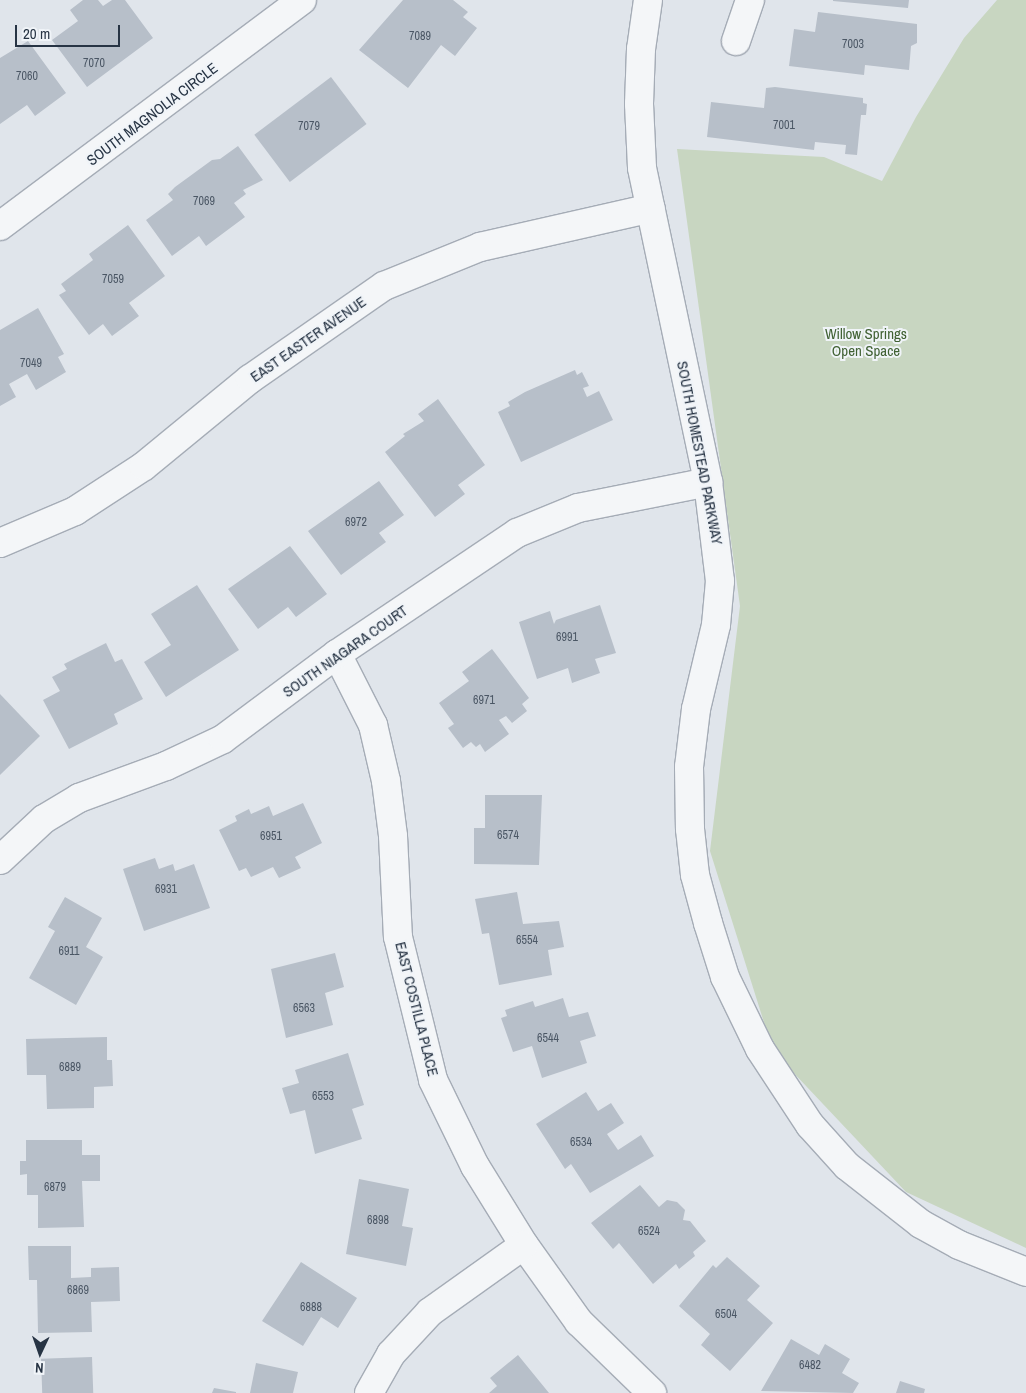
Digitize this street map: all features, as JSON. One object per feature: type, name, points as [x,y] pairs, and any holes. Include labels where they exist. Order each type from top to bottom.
[{"type":"street","name":"SOUTH MAGNOLIA CIRCLE","points":[[0,226],[302,0]]},
{"type":"street","name":"SOUTH HOMESTEAD PARKWAY","points":[[648,0],[641,49],[639,104],[642,168],[708,482],[720,580],[716,625],[696,709],[689,767],[690,829],[695,875],[725,977],[781,1085],[810,1125],[847,1166],[922,1224],[959,1245],[1026,1272]]},
{"type":"street","points":[[736,41],[750,0]]},
{"type":"street","name":"EAST EASTER AVENUE","points":[[0,543],[75,511],[144,466],[250,379],[384,286],[480,247],[651,208]]},
{"type":"street","name":"SOUTH NIAGARA COURT","points":[[0,860],[44,819],[79,798],[166,766],[223,739],[337,654],[517,533],[578,508],[708,482]]},
{"type":"street","name":"EAST COSTILLA PLACE","points":[[337,654],[373,725],[393,836],[398,937],[433,1080],[475,1166],[524,1245],[579,1322],[652,1393]]},
{"type":"street","points":[[369,1393],[391,1354],[430,1312],[524,1245]]},
{"type":"green space","name":"Willow Springs Open Space","points":[[997,0],[1026,0],[1026,1248],[906,1192],[773,1051],[710,851],[740,606],[677,149],[824,157],[882,181],[916,117],[964,38]]},
{"type":"building","points":[[83,0],[98,0],[103,6],[112,0],[125,0],[153,38],[87,87],[52,40],[78,21],[70,10]]},
{"type":"building","points":[[403,0],[453,0],[468,12],[463,17],[477,28],[455,56],[441,45],[408,88],[359,50]]},
{"type":"building","points":[[833,0],[909,0],[908,8],[833,1]]},
{"type":"building","points":[[818,12],[917,24],[917,43],[911,46],[909,70],[865,65],[864,75],[789,66],[794,29],[815,32]]},
{"type":"building","points":[[28,41],[66,93],[35,116],[27,105],[0,124],[0,58]]},
{"type":"building","points":[[331,77],[367,124],[290,182],[254,135]]},
{"type":"building","points":[[775,87],[863,98],[863,103],[867,104],[866,115],[861,115],[857,155],[845,154],[846,145],[815,142],[814,150],[707,137],[711,102],[764,108],[766,88]]},
{"type":"building","points":[[238,146],[263,180],[243,190],[246,194],[234,203],[245,217],[206,246],[199,236],[172,256],[146,220],[173,200],[168,194],[175,187],[212,160],[220,159]]},
{"type":"building","points":[[128,225],[165,276],[129,303],[139,316],[112,336],[103,324],[89,335],[59,295],[66,291],[61,284],[93,260],[89,254]]},
{"type":"building","points":[[38,308],[64,354],[58,357],[66,372],[36,390],[27,374],[9,384],[16,397],[0,406],[0,330]]},
{"type":"building","points":[[575,370],[577,375],[582,372],[589,386],[583,388],[587,397],[599,391],[613,420],[521,462],[498,412],[510,406],[508,402],[525,392]]},
{"type":"building","points":[[438,399],[485,465],[458,485],[465,494],[435,517],[385,452],[405,436],[403,434],[424,421],[418,414]]},
{"type":"building","points":[[379,481],[404,515],[379,533],[386,542],[341,575],[308,531]]},
{"type":"building","points":[[290,546],[327,594],[296,617],[288,607],[258,629],[228,589]]},
{"type":"building","points":[[197,585],[239,650],[166,697],[144,662],[171,645],[151,614]]},
{"type":"building","points":[[600,605],[616,653],[595,659],[600,673],[572,683],[568,668],[537,679],[519,622],[550,611],[554,624],[556,620]]},
{"type":"building","points":[[106,643],[115,662],[122,659],[143,699],[114,714],[118,724],[69,749],[43,700],[60,691],[52,677],[67,669],[64,664]]},
{"type":"building","points":[[492,649],[529,698],[522,704],[527,711],[512,723],[506,716],[499,720],[509,734],[485,752],[480,744],[476,747],[471,742],[463,748],[448,728],[454,724],[439,703],[469,681],[462,672]]},
{"type":"building","points":[[0,694],[40,736],[0,775]]},
{"type":"building","points":[[485,795],[542,795],[539,865],[474,864],[474,828],[485,828]]},
{"type":"building","points":[[303,803],[322,843],[295,857],[301,868],[279,878],[273,867],[251,877],[246,868],[239,871],[219,830],[237,821],[235,816],[249,809],[251,814],[269,806],[273,816]]},
{"type":"building","points":[[155,858],[159,869],[173,864],[175,871],[194,864],[210,908],[144,931],[123,869]]},
{"type":"building","points":[[517,892],[523,924],[559,921],[564,947],[548,950],[552,975],[499,985],[489,933],[482,934],[475,899]]},
{"type":"building","points":[[65,897],[102,918],[86,947],[103,957],[76,1005],[29,978],[55,931],[48,927]]},
{"type":"building","points":[[335,953],[344,987],[325,993],[333,1025],[286,1038],[271,969]]},
{"type":"building","points":[[563,998],[569,1017],[588,1012],[596,1036],[580,1041],[587,1063],[542,1078],[532,1046],[513,1052],[501,1018],[507,1016],[505,1010],[533,1001],[535,1007]]},
{"type":"building","points":[[107,1037],[107,1060],[112,1060],[113,1086],[94,1087],[94,1108],[47,1109],[46,1075],[27,1075],[26,1039]]},
{"type":"building","points":[[348,1053],[364,1105],[352,1109],[362,1139],[315,1154],[305,1110],[290,1114],[282,1088],[299,1083],[295,1070]]},
{"type":"building","points":[[586,1092],[598,1111],[611,1103],[624,1123],[607,1134],[618,1150],[641,1135],[654,1156],[590,1193],[571,1164],[565,1169],[536,1124]]},
{"type":"building","points":[[26,1140],[82,1140],[82,1155],[100,1155],[100,1181],[82,1181],[84,1227],[38,1228],[38,1195],[27,1195],[27,1174],[20,1175],[20,1161],[26,1161]]},
{"type":"building","points":[[359,1179],[409,1189],[402,1226],[413,1228],[406,1266],[346,1254]]},
{"type":"building","points":[[640,1185],[659,1207],[667,1200],[677,1202],[685,1210],[683,1220],[690,1221],[706,1241],[693,1252],[695,1256],[679,1269],[676,1264],[653,1284],[619,1243],[613,1249],[591,1223]]},
{"type":"building","points":[[28,1246],[71,1246],[71,1278],[91,1277],[91,1268],[119,1267],[120,1301],[91,1302],[92,1332],[38,1333],[37,1280],[29,1280]]},
{"type":"building","points":[[727,1257],[760,1286],[747,1300],[773,1323],[730,1371],[701,1345],[710,1334],[679,1306],[713,1265],[716,1268]]},
{"type":"building","points":[[301,1262],[357,1298],[338,1328],[321,1317],[303,1346],[262,1321]]},
{"type":"building","points":[[791,1339],[819,1355],[825,1344],[850,1359],[842,1373],[859,1383],[853,1393],[761,1391]]},
{"type":"building","points":[[518,1355],[549,1393],[489,1393],[497,1386],[490,1378]]},
{"type":"building","points":[[92,1357],[93,1393],[42,1393],[41,1359]]},
{"type":"building","points":[[256,1363],[298,1372],[293,1393],[250,1393]]},
{"type":"building","points":[[900,1381],[925,1389],[924,1393],[896,1393]]},
{"type":"building","points":[[214,1388],[236,1392],[236,1393],[212,1393]]}]
